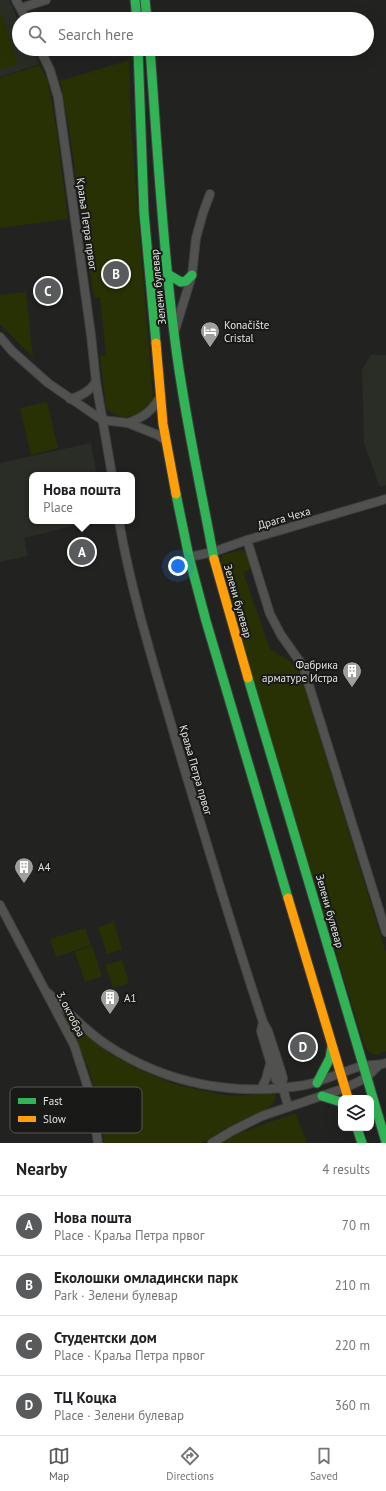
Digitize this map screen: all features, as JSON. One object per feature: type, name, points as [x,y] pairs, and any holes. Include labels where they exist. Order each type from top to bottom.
[{"type":"street","points":[[16,0],[23,12]]},
{"type":"street","points":[[21,8],[46,0]]},
{"type":"street","points":[[135,0],[136,12]]},
{"type":"street","points":[[145,0],[147,12]]},
{"type":"street","name":"Краља Петра првог","points":[[43,56],[50,70],[58,97],[91,335],[96,382],[111,472]]},
{"type":"street","name":"Зелени булевар","points":[[138,56],[144,213],[160,397],[166,440],[189,557],[206,621],[347,1095]]},
{"type":"street","name":"Зелени булевар","points":[[151,56],[174,333],[181,379],[218,577],[386,1142]]},
{"type":"street","points":[[174,333],[192,275],[196,238],[210,194]]},
{"type":"street","points":[[169,275],[181,282],[186,281],[192,275]]},
{"type":"street","points":[[0,337],[12,351],[48,383],[102,420],[128,423],[158,435],[166,440]]},
{"type":"street","points":[[70,399],[85,394],[96,382]]},
{"type":"street","points":[[128,423],[141,418],[150,412],[160,397]]},
{"type":"street","name":"Драга Чеха","points":[[189,557],[213,552],[247,540],[386,499]]},
{"type":"street","name":"Краља Петра првог","points":[[121,524],[132,587],[147,642],[221,892],[263,1022],[268,1031],[283,1078],[282,1086],[288,1106]]},
{"type":"street","points":[[247,540],[270,614],[281,635],[303,666],[386,932]]},
{"type":"street","name":"3. октобра","points":[[0,905],[74,1044],[88,1087]]},
{"type":"street","points":[[48,993],[106,1044],[137,1062],[166,1075],[192,1083],[214,1087],[261,1089],[316,1082],[363,1066],[378,1066],[386,1063]]},
{"type":"street","name":"Краља Петра првог","points":[[263,1022],[261,1031],[276,1080],[282,1086]]},
{"type":"street","points":[[316,1082],[330,1058],[332,1043]]},
{"type":"street","points":[[261,1089],[269,1072],[270,1061]]},
{"type":"street","points":[[212,1143],[256,1119],[288,1106],[345,1088],[366,1078],[378,1066]]},
{"type":"street","points":[[322,1096],[338,1101]]},
{"type":"street","points":[[358,1131],[362,1143]]},
{"type":"street","name":"3. октобра","points":[[96,1133],[98,1143]]},
{"type":"shaded area","points":[[0,0],[9,0],[14,12],[12,12],[12,56],[35,56],[39,64],[0,77]]},
{"type":"shaded area","points":[[371,355],[386,355],[386,485],[380,487],[364,443],[362,370]]},
{"type":"shaded area","points":[[91,443],[96,472],[29,472],[29,524],[81,524],[24,538],[28,556],[0,562],[0,463]]},
{"type":"green space","points":[[0,14],[2,14],[12,45],[12,56],[15,56],[18,64],[0,69]]},
{"type":"green space","points":[[129,60],[131,128],[153,399],[137,414],[125,417],[119,416],[106,408],[100,356],[106,355],[100,297],[94,297],[85,239],[91,238],[88,212],[81,213],[68,122],[60,81]]},
{"type":"green space","points":[[40,65],[48,82],[56,126],[68,219],[0,228],[0,78]]},
{"type":"green space","points":[[26,292],[33,357],[0,324],[0,295]]},
{"type":"green space","points":[[47,402],[58,448],[31,455],[20,408]]},
{"type":"green space","points":[[242,550],[247,554],[250,561],[249,570],[243,572],[270,649],[290,661],[298,669],[302,679],[386,953],[386,1051],[376,1055],[369,1052],[364,1044],[221,576],[220,566],[222,555]]},
{"type":"green space","points":[[114,922],[122,949],[107,954],[98,927]]},
{"type":"green space","points":[[85,928],[91,945],[56,957],[50,939]]},
{"type":"green space","points":[[92,946],[102,976],[85,982],[75,952]]},
{"type":"green space","points":[[122,960],[129,983],[113,988],[105,965]]},
{"type":"green space","points":[[64,1015],[107,1051],[123,1061],[177,1085],[224,1095],[234,1096],[275,1093],[275,1095],[272,1104],[267,1109],[225,1129],[202,1143],[104,1143],[103,1133],[142,1133],[142,1087],[93,1087],[88,1067]]},
{"type":"green space","points":[[295,1113],[307,1143],[218,1143],[234,1135]]},
{"type":"traffic: fast","points":[[135,0],[136,12]]},
{"type":"traffic: fast","points":[[145,0],[146,12]]},
{"type":"traffic: fast","points":[[138,56],[144,213],[156,343]]},
{"type":"traffic: fast","points":[[151,56],[163,226],[174,333],[187,418],[214,559]]},
{"type":"traffic: fast","points":[[169,275],[181,282],[186,281],[192,275]]},
{"type":"traffic: fast","points":[[176,494],[189,557],[206,621],[288,898]]},
{"type":"traffic: fast","points":[[248,678],[386,1142]]},
{"type":"traffic: fast","points":[[317,1083],[330,1058],[332,1046]]},
{"type":"traffic: fast","points":[[322,1096],[338,1101]]},
{"type":"traffic: fast","points":[[358,1131],[362,1143]]},
{"type":"traffic: slow","points":[[156,343],[163,424],[176,494]]},
{"type":"traffic: slow","points":[[214,559],[248,678]]},
{"type":"traffic: slow","points":[[288,898],[347,1095]]},
{"type":"place","name":"Еколошки омладински парк","points":[[116,274]]},
{"type":"place","name":"Студентски дом","points":[[48,291]]},
{"type":"place","name":"Konačište Cristal","points":[[210,348]]},
{"type":"place","name":"Нова пошта","points":[[82,552]]},
{"type":"place","name":"Фабрика арматуре Истра","points":[[352,688]]},
{"type":"place","name":"A4","points":[[24,884]]},
{"type":"place","name":"A1","points":[[110,1015]]},
{"type":"place","name":"ТЦ Коцка","points":[[303,1047]]}]
